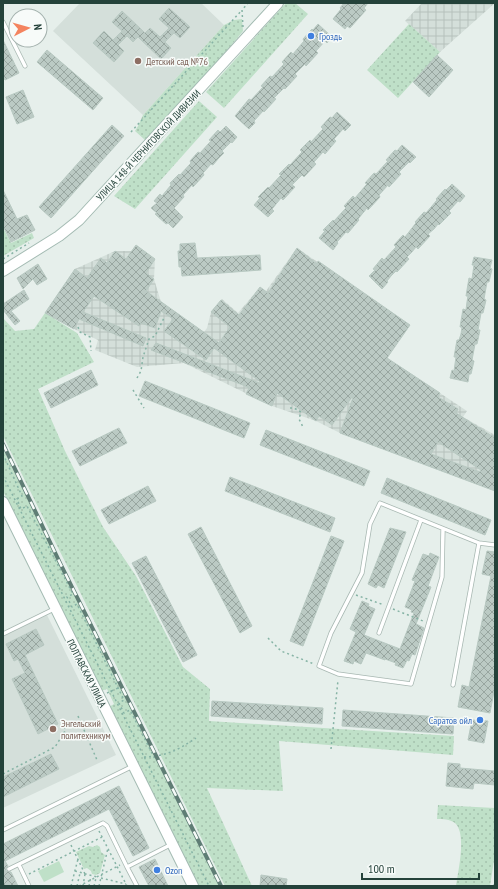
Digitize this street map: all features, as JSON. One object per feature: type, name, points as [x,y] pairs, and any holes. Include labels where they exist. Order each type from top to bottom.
[{"type":"street","name":"УЛИЦА 148-Й ЧЕРНИГОВСКОЙ ДИВИЗИИ","points":[[3,270],[58,236],[79,220],[278,3]]},
{"type":"street","name":"ПОЛТАВСКАЯ УЛИЦА","points":[[3,502],[193,886]]},
{"type":"lane","points":[[3,22],[25,66]]},
{"type":"lane","points":[[443,529],[442,577],[411,684],[338,674],[319,666],[331,633],[362,573],[370,524],[380,503],[479,543],[495,545]]},
{"type":"lane","points":[[379,633],[421,520]]},
{"type":"lane","points":[[453,684],[479,543]]},
{"type":"lane","points":[[3,634],[55,608]]},
{"type":"lane","points":[[3,830],[134,766]]},
{"type":"lane","points":[[9,869],[103,823],[105,824],[136,886]]},
{"type":"lane","points":[[126,865],[172,844]]},
{"type":"lane","points":[[19,865],[30,886]]},
{"type":"path","points":[[131,132],[242,10]]},
{"type":"path","points":[[137,378],[142,371],[143,357],[149,339],[155,336],[164,318]]},
{"type":"path","points":[[78,327],[80,332],[90,336],[91,351]]},
{"type":"path","points":[[133,390],[144,408]]},
{"type":"path","points":[[290,408],[294,408],[301,412],[299,419],[302,427]]},
{"type":"path","points":[[3,454],[22,496],[17,499],[21,509],[27,506],[73,594],[67,596],[72,607],[77,604],[124,700],[119,702],[124,713],[130,710],[156,761]]},
{"type":"path","points":[[3,476],[209,886]]},
{"type":"path","points":[[268,638],[281,651],[319,666]]},
{"type":"path","points":[[331,749],[338,674]]},
{"type":"path","points":[[111,691],[118,688]]},
{"type":"path","points":[[78,716],[97,760]]},
{"type":"path","points":[[3,774],[55,747],[65,731],[64,723]]},
{"type":"path","points":[[144,756],[164,755],[182,747],[196,738]]},
{"type":"path","points":[[97,826],[126,885]]},
{"type":"path","points":[[24,876],[102,837]]},
{"type":"path","points":[[68,840],[85,874],[83,885]]},
{"type":"path","points":[[99,886],[108,848]]},
{"type":"path","points":[[71,886],[78,859]]},
{"type":"path","points":[[80,873],[78,886],[83,885],[117,867],[126,865]]},
{"type":"path","points":[[75,871],[97,877]]},
{"type":"path","points":[[89,886],[91,875]]},
{"type":"path","points":[[94,886],[97,877]]},
{"type":"path","points":[[101,878],[126,885]]},
{"type":"path","points":[[494,886],[495,880]]},
{"type":"shaded area","name":"Детский сад №76","points":[[80,3],[201,3],[224,25],[143,115],[53,31]]},
{"type":"shaded area","points":[[422,3],[495,3],[440,52],[405,21]]},
{"type":"shaded area","points":[[136,245],[155,259],[154,279],[161,302],[204,332],[207,328],[211,312],[222,299],[238,313],[260,287],[266,291],[297,248],[410,325],[387,358],[467,411],[463,417],[495,435],[495,491],[340,433],[316,421],[272,406],[184,363],[137,367],[95,350],[98,340],[45,313],[75,269],[115,251],[132,251]]},
{"type":"shaded area","name":"Энгельский политехникум","points":[[47,615],[116,755],[3,808],[3,636]]},
{"type":"green space","points":[[286,3],[295,3],[308,14],[224,108],[206,92]]},
{"type":"green space","points":[[242,19],[243,31],[219,60],[145,140],[135,131],[143,115],[224,25],[234,20]]},
{"type":"green space","points":[[409,24],[440,52],[398,98],[367,70]]},
{"type":"green space","points":[[199,101],[217,117],[135,209],[114,196]]},
{"type":"green space","points":[[3,228],[11,243],[32,233],[34,238],[3,256]]},
{"type":"green space","points":[[45,313],[77,333],[94,362],[38,389],[65,451],[103,527],[136,576],[183,667],[210,689],[209,721],[454,736],[453,755],[279,741],[283,791],[207,788],[252,886],[225,886],[3,436],[3,318],[15,331],[34,329]]},
{"type":"green space","points":[[3,449],[220,886],[198,886],[109,707],[114,704],[107,689],[101,691],[3,491]]},
{"type":"green space","points":[[438,805],[495,808],[495,854],[490,886],[456,886],[461,853],[459,828],[453,822],[444,819],[437,819]]},
{"type":"green space","points":[[97,845],[100,847],[101,852],[105,855],[100,873],[96,875],[92,874],[87,868],[84,869],[76,852],[89,846],[93,847]]},
{"type":"green space","points":[[59,861],[64,872],[44,882],[38,871]]},
{"type":"building","points":[[344,3],[368,3],[364,8],[366,10],[350,28],[347,26],[345,29],[333,19]]},
{"type":"building","points":[[169,8],[190,27],[180,38],[174,33],[165,42],[171,48],[161,59],[138,37],[133,42],[127,36],[118,45],[124,51],[114,62],[93,43],[104,31],[113,40],[122,31],[112,22],[122,11],[145,33],[150,28],[160,37],[169,28],[159,19]]},
{"type":"building","points":[[318,24],[332,37],[327,43],[325,41],[316,51],[318,53],[306,66],[305,64],[295,74],[297,76],[274,98],[276,99],[254,121],[255,123],[249,129],[235,116],[249,99],[251,100],[263,87],[261,86],[270,76],[272,77],[284,64],[282,62],[291,52],[293,54],[304,41],[303,39]]},
{"type":"building","points":[[3,40],[19,73],[5,80],[3,77]]},
{"type":"building","points":[[47,50],[103,98],[93,110],[37,62]]},
{"type":"building","points":[[437,55],[453,70],[429,97],[413,82]]},
{"type":"building","points":[[23,90],[34,117],[17,124],[6,97]]},
{"type":"building","points":[[337,112],[351,125],[345,131],[343,129],[334,139],[336,141],[325,154],[323,152],[314,162],[316,164],[304,177],[302,175],[292,185],[295,187],[283,200],[281,198],[272,209],[274,211],[268,217],[254,205],[260,198],[258,197],[268,187],[269,188],[281,175],[279,174],[302,152],[300,150],[310,140],[311,142],[323,129],[321,127]]},
{"type":"building","points":[[112,125],[124,136],[51,218],[39,207]]},
{"type":"building","points":[[226,126],[237,137],[222,151],[224,153],[213,165],[211,164],[203,173],[204,175],[193,187],[192,185],[183,195],[184,197],[174,208],[183,217],[173,228],[155,214],[157,213],[151,208],[157,203],[154,201],[160,194],[162,196],[171,185],[170,183],[191,163],[190,161],[198,152],[200,153],[211,141],[209,140],[218,130],[220,132]]},
{"type":"building","points":[[402,145],[416,157],[399,172],[401,174],[389,187],[388,185],[379,195],[380,197],[368,210],[367,208],[348,233],[346,232],[337,242],[338,243],[333,250],[319,238],[325,231],[323,230],[333,220],[334,221],[346,208],[344,206],[353,196],[355,198],[367,184],[365,183],[374,173],[376,174],[388,161],[386,160]]},
{"type":"building","points":[[452,184],[465,196],[449,211],[451,213],[428,234],[430,236],[418,249],[416,247],[407,257],[409,259],[397,272],[396,271],[391,276],[382,289],[369,276],[375,270],[373,269],[382,258],[384,260],[396,247],[394,245],[403,235],[405,237],[416,223],[415,222],[424,212],[426,213],[437,200],[436,199]]},
{"type":"building","points":[[3,190],[17,219],[27,215],[35,230],[11,242],[3,226]]},
{"type":"building","points":[[195,243],[197,258],[260,255],[261,270],[182,276],[181,267],[179,267],[178,251],[180,251],[180,244]]},
{"type":"building","points":[[136,245],[155,259],[146,273],[154,279],[146,291],[219,343],[230,327],[211,312],[221,300],[239,315],[260,287],[268,293],[297,248],[317,264],[318,261],[410,325],[387,358],[440,393],[438,397],[458,409],[456,413],[495,438],[495,491],[340,433],[353,398],[352,397],[332,425],[319,416],[316,421],[277,393],[272,406],[246,394],[249,388],[243,385],[151,350],[156,343],[262,384],[214,348],[206,360],[164,331],[173,319],[161,311],[155,328],[141,323],[139,326],[94,296],[83,312],[146,338],[143,346],[79,319],[74,329],[45,313],[75,269],[87,278],[101,258],[107,263],[115,251],[126,259]],"holes":[[[438,442],[481,470],[480,472],[431,454]]]},
{"type":"building","points":[[474,257],[492,260],[490,268],[492,269],[489,282],[487,282],[484,299],[486,300],[483,313],[481,313],[478,330],[480,330],[477,344],[475,344],[472,360],[474,361],[471,374],[469,374],[468,382],[450,378],[452,370],[454,371],[456,357],[454,357],[457,340],[459,340],[461,334],[462,327],[460,327],[463,309],[466,310],[468,296],[466,296],[469,278],[472,279],[474,265],[472,265]]},
{"type":"building","points":[[38,264],[47,279],[37,285],[33,279],[23,289],[17,278]]},
{"type":"building","points":[[24,290],[29,299],[11,311],[20,321],[15,325],[3,310],[3,304]]},
{"type":"building","points":[[91,370],[98,385],[51,408],[44,393]]},
{"type":"building","points":[[145,381],[250,423],[244,438],[139,396]]},
{"type":"building","points":[[119,428],[127,443],[80,466],[72,451]]},
{"type":"building","points":[[266,430],[370,471],[364,486],[260,445]]},
{"type":"building","points":[[230,477],[335,518],[330,532],[225,491]]},
{"type":"building","points":[[387,478],[491,520],[485,535],[381,493]]},
{"type":"building","points":[[148,486],[156,501],[109,524],[101,510]]},
{"type":"building","points":[[201,527],[252,626],[240,633],[188,534]]},
{"type":"building","points":[[390,528],[406,532],[384,588],[378,585],[376,588],[368,584]]},
{"type":"building","points":[[331,536],[344,541],[303,646],[290,641]]},
{"type":"building","points":[[487,551],[495,552],[495,686],[490,713],[458,707],[462,685],[469,687],[491,576],[482,574]]},
{"type":"building","points":[[430,553],[439,557],[428,586],[431,587],[416,624],[424,628],[415,655],[412,654],[409,661],[407,660],[403,668],[395,665],[396,663],[366,653],[361,664],[354,661],[353,664],[344,661],[356,632],[350,629],[362,601],[375,609],[364,635],[400,649],[414,613],[411,612],[412,610],[405,607],[415,581],[412,580],[423,554],[429,556]]},
{"type":"building","points":[[146,556],[197,655],[183,662],[132,563]]},
{"type":"building","points":[[36,629],[44,645],[25,655],[58,724],[38,734],[12,679],[25,673],[18,659],[14,661],[6,644]]},
{"type":"building","points":[[212,701],[323,708],[322,724],[211,716]]},
{"type":"building","points":[[343,710],[454,718],[453,734],[342,726]]},
{"type":"building","points":[[472,720],[488,721],[484,743],[468,740]]},
{"type":"building","points":[[51,754],[59,769],[3,797],[3,777]]},
{"type":"building","points":[[448,763],[460,764],[460,768],[495,771],[495,785],[474,783],[473,789],[446,786]]},
{"type":"building","points":[[119,786],[149,848],[133,856],[109,809],[5,861],[8,866],[6,871],[11,872],[18,886],[3,886],[3,844]]},
{"type":"building","points":[[155,859],[168,886],[149,886],[139,867]]},
{"type":"building","points":[[261,875],[287,879],[286,886],[260,886]]},
{"type":"railway","points":[[3,444],[61,565],[221,886]]},
{"type":"place","name":"Гроздь","points":[[311,36]]},
{"type":"place","name":"Детский сад №76","points":[[138,61]]},
{"type":"place","name":"Саратов ойл","points":[[480,720]]},
{"type":"place","name":"Энгельский политехникум","points":[[53,729]]},
{"type":"place","name":"Ozon","points":[[157,870]]}]
